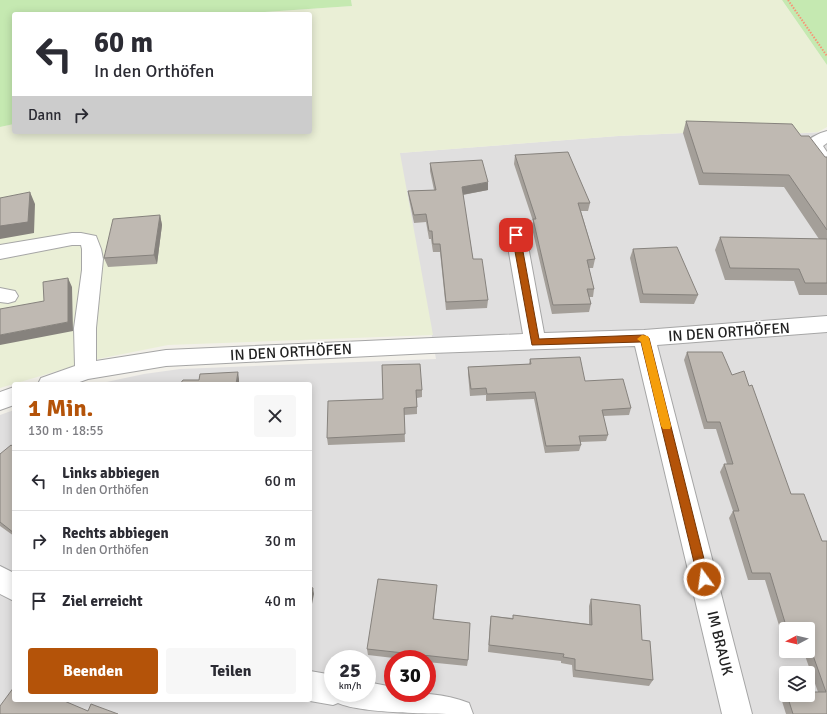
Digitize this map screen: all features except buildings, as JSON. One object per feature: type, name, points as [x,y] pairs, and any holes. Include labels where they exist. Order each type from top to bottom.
[{"type":"street","points":[[827,136],[814,145],[827,164]]},
{"type":"street","points":[[516,235],[535,342]]},
{"type":"street","points":[[0,252],[72,239],[89,241],[93,247],[85,327],[86,372]]},
{"type":"street","name":"IN DEN ORTHÖFEN","points":[[55,382],[86,372],[166,358],[431,344],[644,338],[827,324]]},
{"type":"street","name":"IM BRAUK","points":[[644,338],[737,714]]},
{"type":"street","points":[[0,401],[12,397]]},
{"type":"street","points":[[0,579],[12,587]]},
{"type":"street","points":[[312,686],[324,688]]},
{"type":"street","points":[[376,698],[458,714]]},
{"type":"path","points":[[788,0],[827,56]]},
{"type":"shaded area","points":[[827,132],[827,714],[0,714],[0,415],[12,411],[12,702],[312,702],[312,382],[106,382],[144,374],[180,369],[436,359],[399,153],[618,136],[683,133],[787,134]]},
{"type":"green space","points":[[0,0],[351,0],[352,6],[264,12],[12,12],[12,124],[0,127]]},
{"type":"green space","points":[[351,0],[782,0],[827,65],[827,127],[818,132],[787,134],[683,133],[618,136],[400,153],[433,335],[168,345],[98,359],[20,382],[12,382],[12,384],[0,388],[0,127],[12,124],[12,134],[312,134],[312,12],[264,12],[352,6]]},
{"type":"green space","points":[[782,0],[827,0],[827,65]]},
{"type":"slow traffic","points":[[642,339],[644,338],[666,426]]},
{"type":"route","points":[[516,235],[535,342],[644,338],[704,579]]}]
